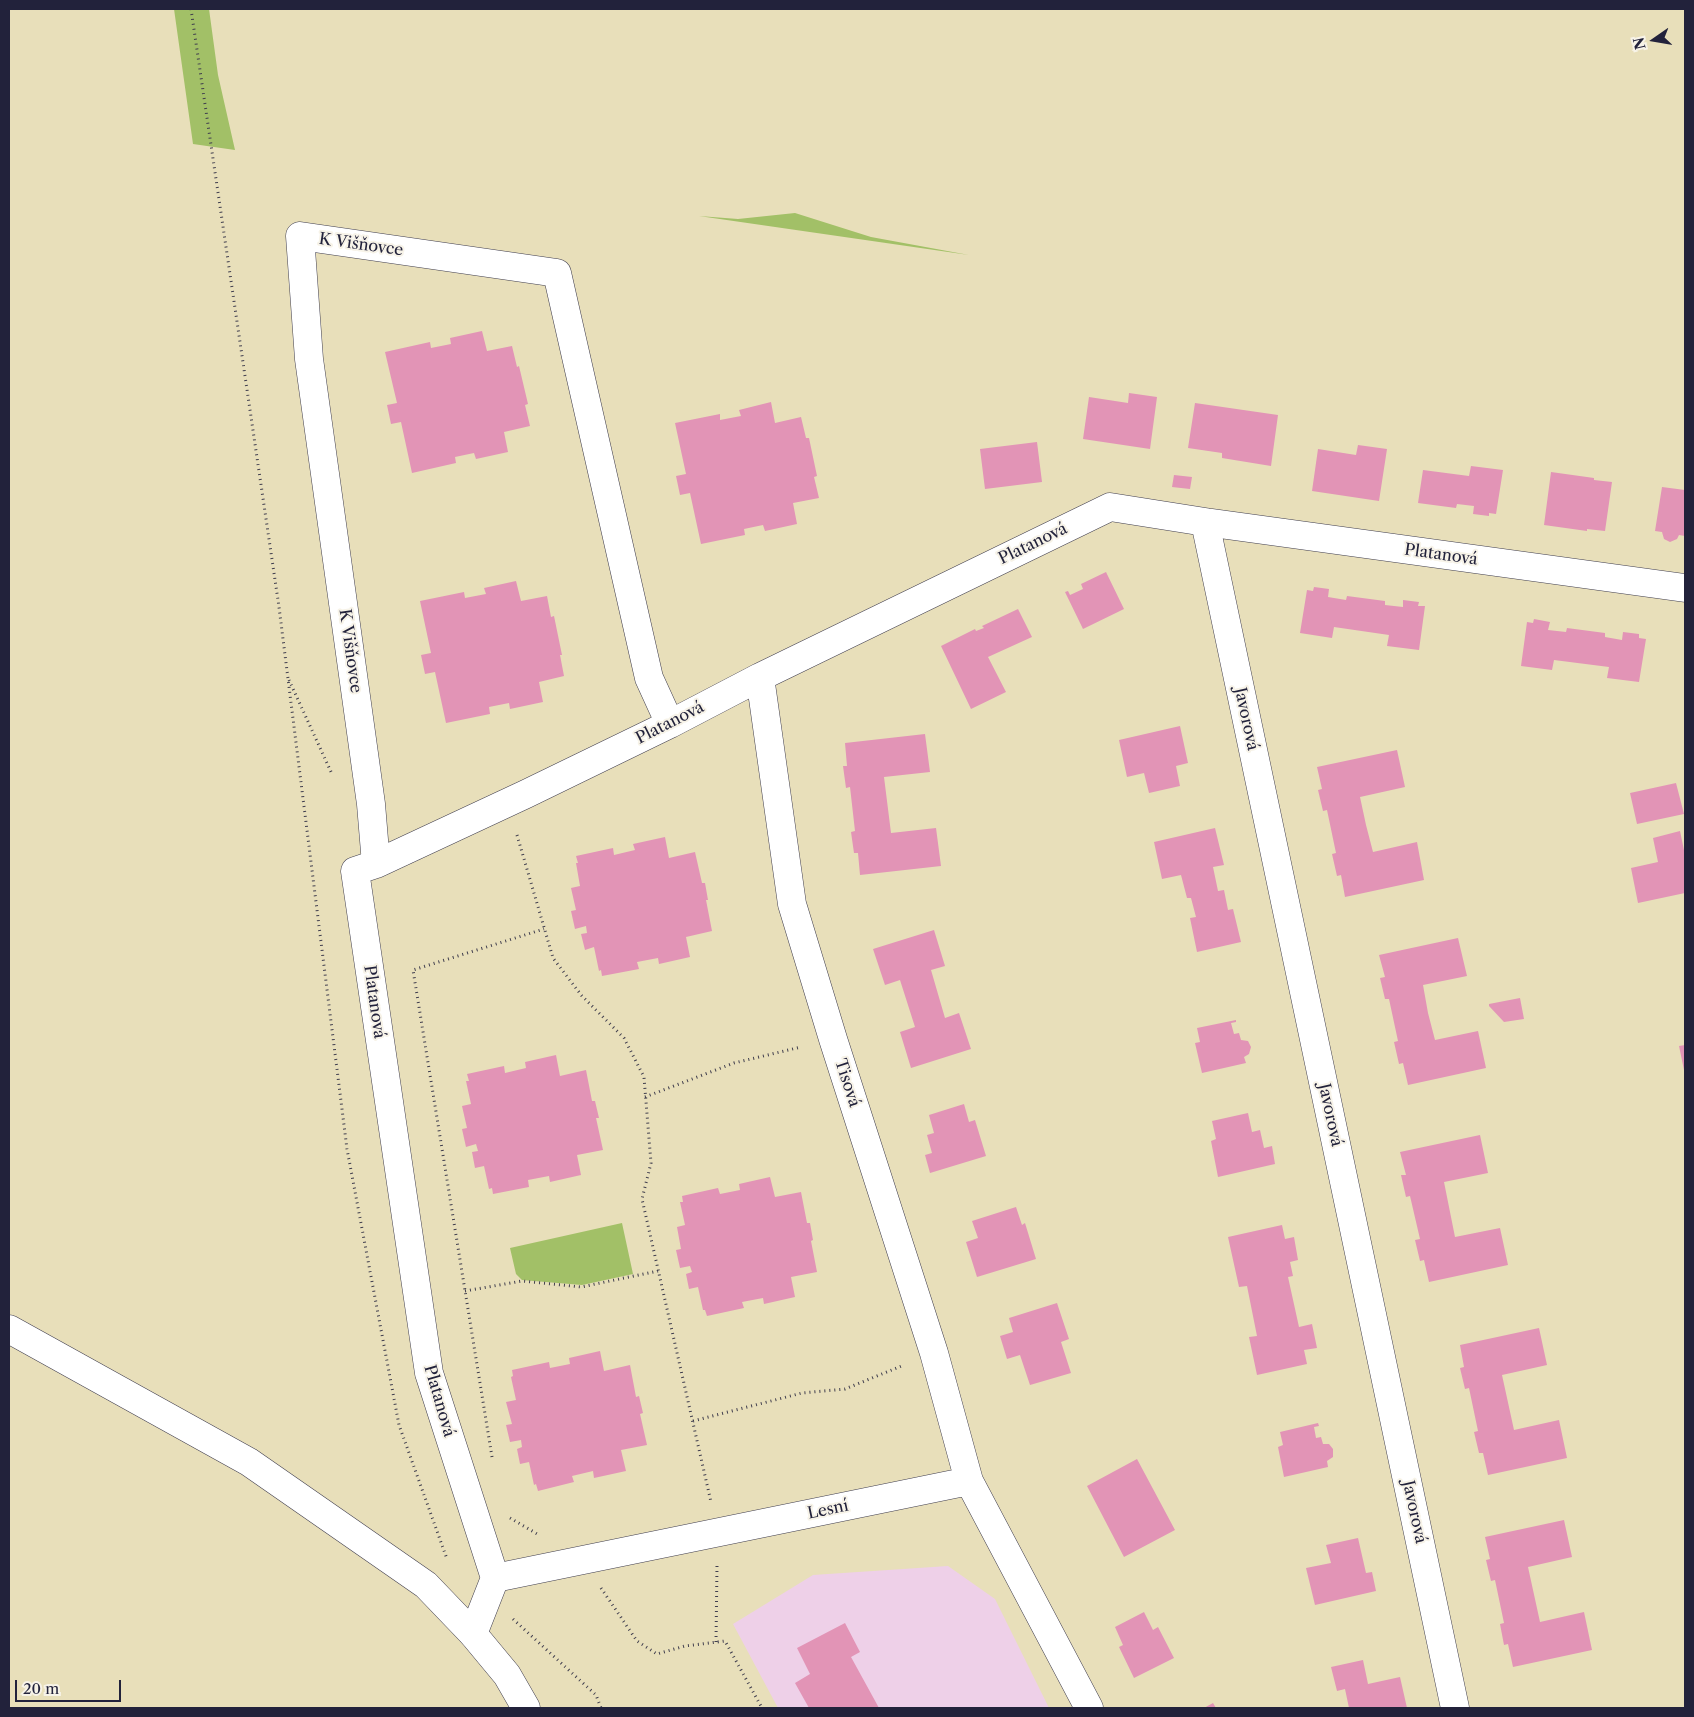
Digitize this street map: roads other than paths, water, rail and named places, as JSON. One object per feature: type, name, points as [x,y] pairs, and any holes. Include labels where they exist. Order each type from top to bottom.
[{"type":"street","name":"K Višňovce","points":[[376,864],[371,804],[309,359],[300,236],[557,274],[649,678],[670,724]]},
{"type":"street","name":"Platanová","points":[[492,1588],[429,1373],[355,871],[376,864],[507,803],[670,724],[760,677],[1110,507],[1684,594]]},
{"type":"street","name":"Javorová","points":[[1205,522],[1455,1708]]},
{"type":"street","name":"Tisová","points":[[760,677],[792,904],[833,1039],[934,1353],[969,1481]]},
{"type":"street","points":[[9,1329],[249,1462],[426,1585],[473,1634],[507,1675],[526,1708]]},
{"type":"street","name":"Lesní","points":[[492,1588],[552,1567],[969,1481]]},
{"type":"street","points":[[969,1481],[1089,1708]]},
{"type":"street","points":[[473,1634],[492,1588]]}]
